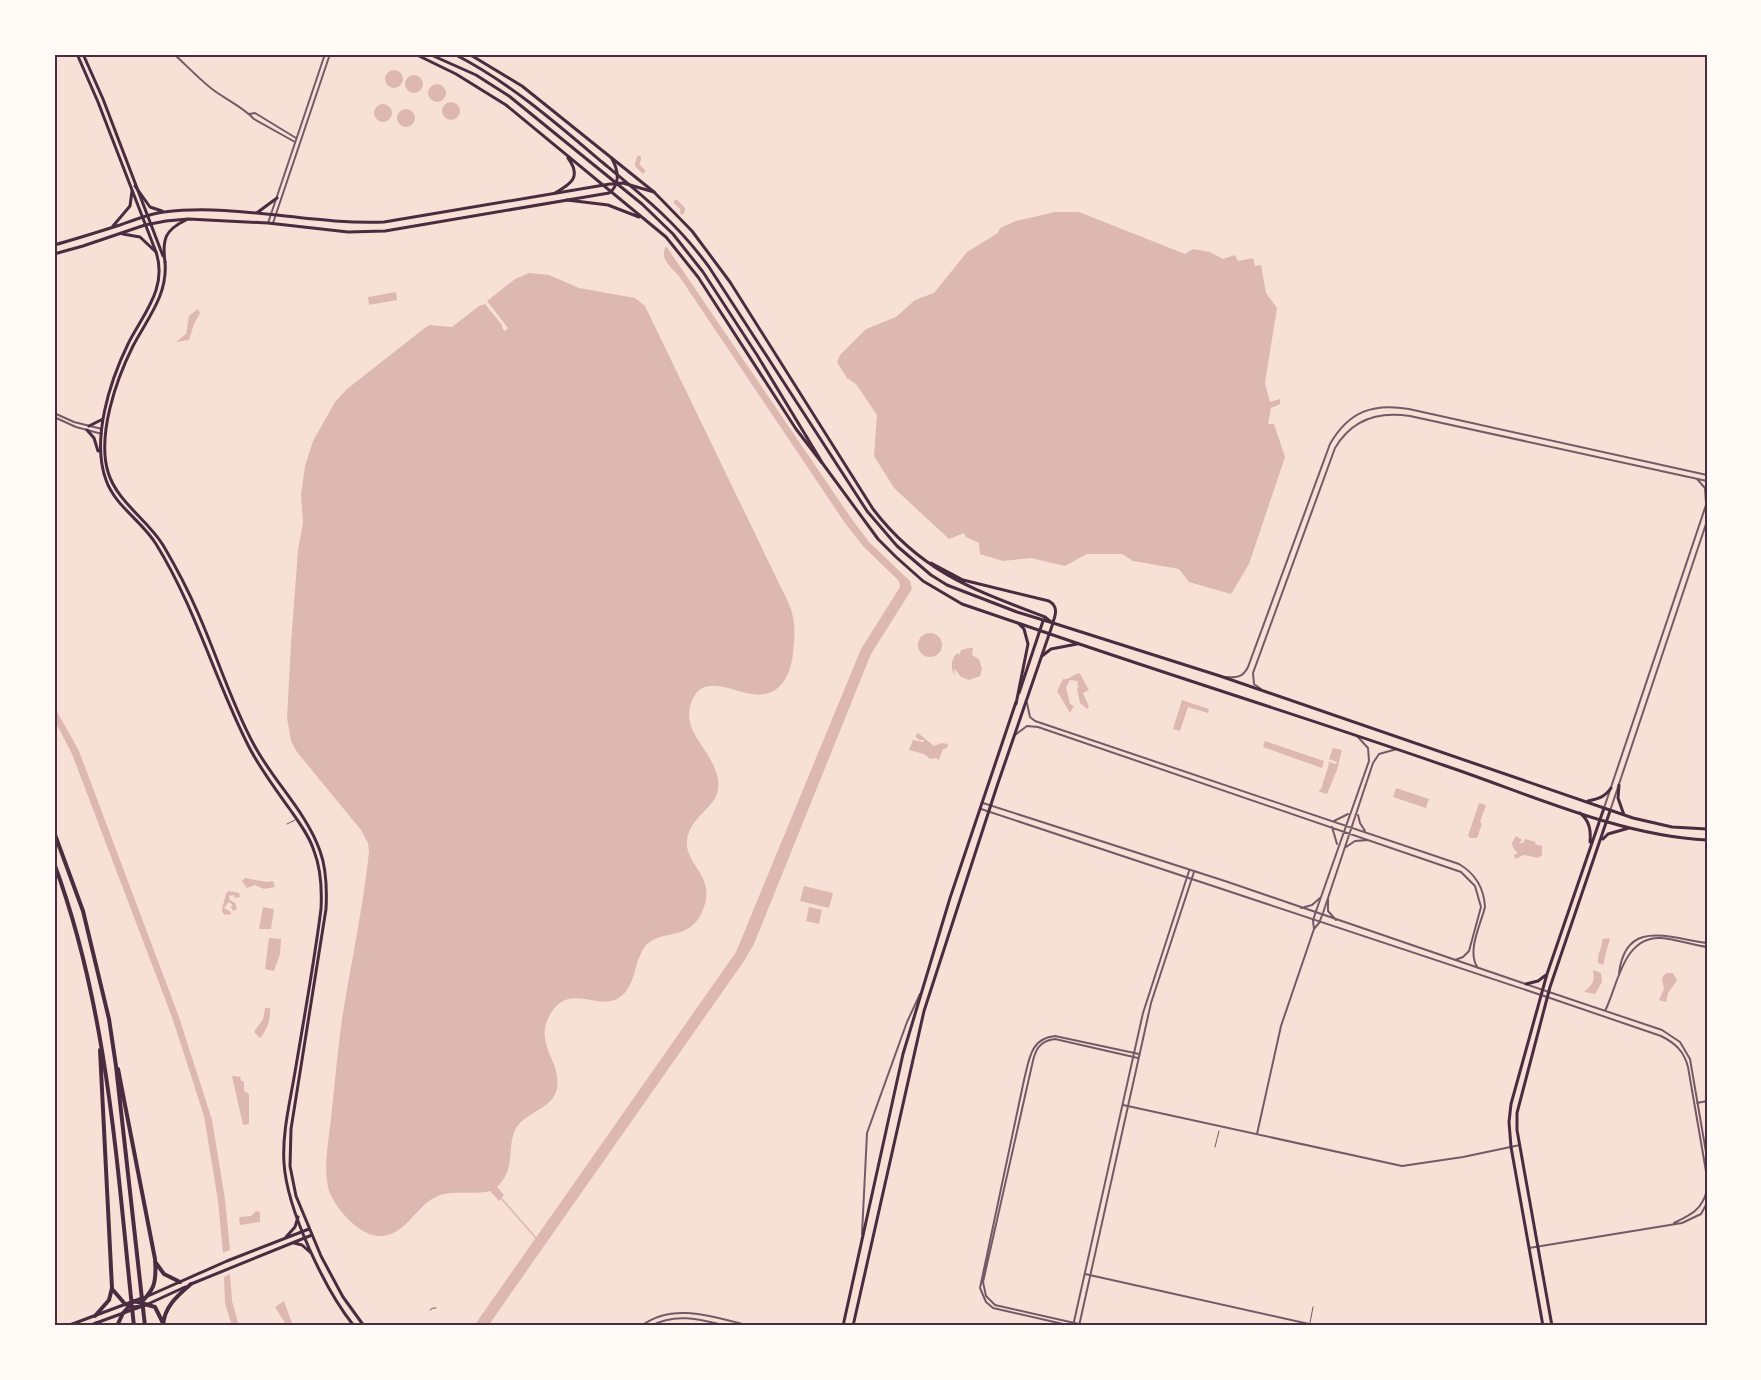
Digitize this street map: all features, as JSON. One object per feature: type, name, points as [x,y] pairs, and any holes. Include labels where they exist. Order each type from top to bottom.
[{"type":"highway","points":[[54,832],[83,911],[107,1011],[116,1066],[145,1326]]},
{"type":"highway","points":[[54,863],[82,951],[99,1026],[134,1326]]},
{"type":"highway","points":[[95,1316],[109,1300],[112,1288],[99,1026]]},
{"type":"highway","points":[[112,1288],[127,1305],[136,1308],[148,1296],[155,1283],[155,1259],[120,1072],[116,1066]]},
{"type":"highway","points":[[155,1259],[162,1273],[180,1282]]},
{"type":"highway","points":[[163,1324],[169,1306],[191,1284]]},
{"type":"highway","points":[[117,1326],[127,1305],[134,1301],[148,1304],[157,1310],[163,1324]]},
{"type":"highway","points":[[97,1323],[105,1326]]},
{"type":"main road","points":[[77,54],[156,252],[160,272],[150,308],[127,346],[103,418],[101,459]]},
{"type":"main road","points":[[83,54],[103,99],[165,262]]},
{"type":"main road","points":[[415,54],[456,74],[506,105],[666,237],[698,277],[796,429],[878,539],[923,581],[962,604],[1355,734],[1600,819],[1666,836],[1707,840]]},
{"type":"main road","points":[[429,54],[476,75],[509,96],[642,204],[673,234],[703,272],[823,464]]},
{"type":"main road","points":[[454,54],[481,68],[516,92],[663,212],[702,257],[867,511],[897,546],[931,575],[947,585],[1043,621],[1220,676],[1610,811],[1672,827],[1707,829]]},
{"type":"main road","points":[[469,54],[520,85],[654,192],[692,231],[711,255],[885,525],[914,553],[951,579],[1045,617],[1053,623]]},
{"type":"main road","points":[[555,193],[569,184],[575,173],[566,155]]},
{"type":"main road","points":[[54,254],[145,225],[188,219],[270,223],[348,231],[385,231],[611,192],[617,183],[617,170],[612,159]]},
{"type":"main road","points":[[54,245],[147,216],[188,210],[273,214],[356,223],[392,221],[617,183],[634,185],[654,192]]},
{"type":"main road","points":[[135,186],[150,207],[166,212]]},
{"type":"main road","points":[[112,228],[130,206],[132,191]]},
{"type":"main road","points":[[256,213],[277,198]]},
{"type":"main road","points":[[567,200],[608,205],[646,220]]},
{"type":"main road","points":[[188,219],[170,229],[167,234],[163,246],[165,277],[160,295],[128,357],[103,431],[106,464],[114,487],[153,530],[169,555],[194,603],[252,742],[264,764],[313,835],[323,858],[326,909],[295,1101],[290,1143],[291,1174],[296,1196],[335,1284],[362,1326]]},
{"type":"main road","points":[[392,221],[402,228]]},
{"type":"main road","points":[[118,234],[140,237],[156,252]]},
{"type":"main road","points":[[103,418],[88,428],[94,438],[104,475],[111,490],[148,533],[172,571],[194,616],[247,744],[314,851],[320,874],[321,903],[289,1105],[284,1163],[287,1185],[312,1254],[332,1293],[354,1326]]},
{"type":"main road","points":[[853,1326],[917,1036],[959,900],[1050,634],[1056,610],[1053,603],[1049,601],[963,580],[914,553]]},
{"type":"main road","points":[[1014,620],[1024,629],[1028,644],[1016,704]]},
{"type":"main road","points":[[843,1326],[909,1035],[921,992],[950,898],[1043,621]]},
{"type":"main road","points":[[1042,656],[1051,649],[1079,643]]},
{"type":"main road","points":[[992,774],[996,778],[1000,777]]},
{"type":"main road","points":[[1619,785],[1618,798],[1624,815]]},
{"type":"main road","points":[[1586,802],[1600,798],[1611,788]]},
{"type":"main road","points":[[1543,1326],[1511,1147],[1509,1122],[1511,1104],[1547,974],[1604,808]]},
{"type":"main road","points":[[1552,1326],[1516,1123],[1518,1103],[1547,997],[1610,811]]},
{"type":"main road","points":[[1579,812],[1589,826],[1590,847]]},
{"type":"main road","points":[[1600,843],[1608,834],[1631,828]]},
{"type":"main road","points":[[950,898],[955,901],[959,900]]},
{"type":"main road","points":[[1526,984],[1538,981],[1547,974]]},
{"type":"main road","points":[[909,1035],[917,1036]]},
{"type":"main road","points":[[289,1105],[295,1101]]},
{"type":"main road","points":[[285,1238],[295,1227],[298,1216]]},
{"type":"main road","points":[[134,1301],[309,1228]]},
{"type":"main road","points":[[88,1326],[148,1304],[312,1234]]},
{"type":"main road","points":[[292,1243],[302,1245],[312,1254]]},
{"type":"main road","points":[[858,1263],[868,1256]]},
{"type":"main road","points":[[67,1326],[127,1305]]},
{"type":"street","points":[[273,214],[325,54]]},
{"type":"street","points":[[270,223],[301,143],[330,54]]},
{"type":"street","points":[[176,55],[213,90],[254,119],[296,143],[301,143]]},
{"type":"street","points":[[249,114],[255,113],[301,143]]},
{"type":"street","points":[[1220,676],[1234,678],[1244,674],[1330,444],[1347,421],[1370,409],[1393,406],[1409,409],[1707,475]]},
{"type":"street","points":[[1263,691],[1254,684],[1253,673],[1331,458],[1342,437],[1352,426],[1363,420],[1385,414],[1410,416],[1707,482]]},
{"type":"street","points":[[54,415],[88,428],[103,431]]},
{"type":"street","points":[[1604,808],[1707,503],[1705,488],[1697,479]]},
{"type":"street","points":[[1610,811],[1707,521]]},
{"type":"street","points":[[1026,702],[1030,717],[1035,721],[1460,864],[1478,881],[1485,900],[1485,907],[1474,941],[1463,957],[1455,960]]},
{"type":"street","points":[[1015,735],[1027,726],[1038,727],[1461,872],[1470,879],[1479,893],[1481,907],[1473,958],[1478,968]]},
{"type":"street","points":[[1314,929],[1313,921],[1320,898],[1370,755],[1366,745],[1355,734]]},
{"type":"street","points":[[1257,1134],[1281,1026],[1314,929],[1319,923],[1328,899],[1373,763],[1379,754],[1396,749]]},
{"type":"street","points":[[983,803],[1049,823],[1662,1030],[1680,1042],[1690,1059],[1707,1177]]},
{"type":"street","points":[[981,809],[1661,1036],[1674,1043],[1685,1058],[1707,1158]]},
{"type":"street","points":[[1357,812],[1366,832]]},
{"type":"street","points":[[1334,821],[1350,813]]},
{"type":"street","points":[[1047,830],[1049,823]]},
{"type":"street","points":[[1331,827],[1337,839],[1337,850]]},
{"type":"street","points":[[1344,849],[1355,841],[1371,840]]},
{"type":"street","points":[[1073,1325],[1143,1013],[1189,871]]},
{"type":"street","points":[[1138,1056],[1055,1039],[1046,1040],[1039,1045],[1034,1055],[983,1282],[986,1296],[995,1305],[1079,1325],[1138,1056],[1163,962],[1194,872]]},
{"type":"street","points":[[1298,908],[1309,907],[1320,898]]},
{"type":"street","points":[[1328,899],[1328,911],[1337,921]]},
{"type":"street","points":[[1602,1016],[1618,977],[1639,943],[1649,939],[1663,938],[1707,945]]},
{"type":"street","points":[[862,1243],[867,1133],[907,1022],[921,992]]},
{"type":"street","points":[[1696,1103],[1707,1101]]},
{"type":"street","points":[[1123,1105],[1402,1166],[1463,1157],[1520,1145]]},
{"type":"street","points":[[1674,1223],[1697,1211],[1707,1190]]},
{"type":"street","points":[[1529,1248],[1682,1223],[1701,1214],[1707,1203]]},
{"type":"street","points":[[1085,1274],[1318,1326]]},
{"type":"street","points":[[641,1326],[656,1318],[689,1312],[752,1326]]},
{"type":"street","points":[[651,1326],[674,1318],[688,1318],[728,1326]]},
{"type":"lane","points":[[287,824],[296,819]]},
{"type":"lane","points":[[1215,1147],[1219,1131]]},
{"type":"lane","points":[[1310,1324],[1313,1307]]},
{"type":"lane","points":[[430,1310],[436,1308]]},
{"type":"shaded area","points":[[394,70],[400,73],[403,79],[400,85],[394,88],[388,85],[385,79],[388,73]]},
{"type":"shaded area","points":[[414,75],[420,78],[423,84],[420,90],[414,93],[408,90],[405,84],[408,78]]},
{"type":"shaded area","points":[[437,84],[443,87],[446,93],[443,99],[437,102],[431,99],[428,93],[431,87]]},
{"type":"shaded area","points":[[451,102],[457,105],[460,111],[457,117],[451,120],[445,117],[442,111],[445,105]]},
{"type":"shaded area","points":[[383,104],[389,107],[392,113],[389,119],[383,122],[377,119],[374,113],[377,107]]},
{"type":"shaded area","points":[[406,109],[412,112],[415,118],[412,124],[406,127],[400,124],[397,118],[400,112]]},
{"type":"shaded area","points":[[1055,212],[1079,212],[1185,254],[1193,249],[1210,252],[1223,259],[1235,255],[1238,261],[1253,258],[1255,266],[1261,265],[1266,293],[1277,308],[1265,383],[1270,402],[1280,399],[1280,404],[1271,408],[1268,424],[1274,424],[1285,457],[1249,564],[1231,594],[1189,582],[1179,569],[1133,561],[1122,554],[1087,554],[1065,566],[1031,558],[1003,561],[980,554],[979,543],[966,537],[964,533],[949,539],[894,488],[874,456],[877,415],[856,384],[847,378],[837,362],[840,355],[866,329],[896,317],[915,300],[934,293],[967,252],[998,233],[1000,228],[1016,221]]},
{"type":"shaded area","points":[[666,246],[851,518],[869,542],[910,581],[912,589],[871,654],[754,944],[744,961],[488,1326],[474,1326],[736,952],[861,649],[900,587],[899,581],[863,546],[845,523],[679,276],[665,259]]},
{"type":"shaded area","points":[[529,273],[549,275],[579,288],[635,298],[645,306],[789,604],[794,628],[792,662],[782,684],[769,693],[751,694],[724,687],[707,686],[694,696],[690,707],[690,724],[712,762],[718,781],[715,799],[692,826],[688,835],[689,853],[705,885],[704,907],[698,919],[684,931],[658,938],[644,948],[631,983],[623,995],[609,1001],[568,999],[553,1010],[547,1021],[545,1041],[555,1068],[557,1088],[551,1100],[516,1128],[507,1172],[497,1187],[504,1195],[499,1201],[490,1191],[439,1196],[425,1204],[394,1233],[377,1236],[361,1230],[340,1210],[330,1194],[326,1168],[342,1019],[369,852],[368,843],[361,830],[297,752],[291,741],[287,718],[298,550],[303,523],[301,495],[305,466],[313,441],[335,402],[347,389],[426,327],[430,325],[452,327],[479,306],[485,304],[505,331],[508,328],[487,301],[515,279]]},
{"type":"shaded area","points":[[396,292],[397,300],[369,305],[368,297]]},
{"type":"shaded area","points":[[198,309],[200,313],[189,340],[176,342],[186,334],[189,316]]},
{"type":"shaded area","points":[[930,633],[935,634],[941,640],[941,650],[935,656],[930,657],[925,656],[919,650],[918,645],[919,640],[925,634]]},
{"type":"shaded area","points":[[973,648],[972,655],[979,659],[982,669],[980,676],[969,680],[961,677],[954,668],[955,676],[952,661],[957,653],[959,655],[961,650]]},
{"type":"shaded area","points":[[1078,673],[1089,690],[1083,693],[1089,707],[1087,709],[1080,703],[1078,681],[1070,680],[1066,687],[1070,704],[1074,706],[1070,713],[1057,691],[1063,679]]},
{"type":"shaded area","points":[[1182,700],[1209,709],[1208,713],[1188,707],[1180,731],[1173,729]]},
{"type":"shaded area","points":[[54,706],[79,751],[179,1017],[212,1120],[225,1199],[230,1250],[223,1253],[218,1201],[204,1116],[173,1020],[72,754],[54,719]]},
{"type":"shaded area","points":[[918,733],[934,746],[942,743],[948,744],[947,748],[943,749],[939,760],[930,759],[924,754],[909,750],[913,740],[923,742],[924,740],[919,740],[915,736]]},
{"type":"shaded area","points":[[1265,741],[1324,761],[1322,768],[1263,747]]},
{"type":"shaded area","points":[[1333,748],[1342,750],[1327,794],[1318,791],[1321,789],[1328,762],[1336,764],[1337,762],[1329,759]]},
{"type":"shaded area","points":[[1396,788],[1429,799],[1426,808],[1393,797]]},
{"type":"shaded area","points":[[1479,803],[1486,805],[1480,822],[1482,824],[1477,838],[1470,838],[1468,836]]},
{"type":"shaded area","points":[[1516,836],[1522,840],[1519,843],[1523,843],[1525,839],[1542,846],[1542,855],[1538,858],[1524,855],[1515,859],[1514,855],[1518,853],[1512,843]]},
{"type":"shaded area","points":[[245,878],[273,881],[275,887],[264,889],[255,885],[247,888],[242,881]]},
{"type":"shaded area","points":[[804,886],[833,893],[829,908],[800,901]]},
{"type":"shaded area","points":[[229,891],[239,893],[240,897],[229,896],[237,909],[233,911],[231,907],[233,905],[229,902],[224,908],[231,914],[225,915],[222,907],[226,893]]},
{"type":"shaded area","points":[[263,907],[274,909],[271,929],[259,929]]},
{"type":"shaded area","points":[[809,907],[822,910],[819,924],[806,921]]},
{"type":"shaded area","points":[[269,938],[281,939],[280,954],[274,971],[265,969]]},
{"type":"shaded area","points":[[1610,938],[1603,965],[1598,963],[1602,939]]},
{"type":"shaded area","points":[[1593,970],[1601,973],[1602,982],[1595,994],[1584,992],[1593,983]]},
{"type":"shaded area","points":[[1666,973],[1673,973],[1677,980],[1668,993],[1666,1002],[1659,1000],[1664,989],[1662,978]]},
{"type":"shaded area","points":[[265,1008],[270,1008],[270,1016],[267,1028],[260,1038],[254,1032],[263,1019]]},
{"type":"shaded area","points":[[232,1076],[241,1077],[240,1080],[244,1082],[244,1091],[249,1094],[249,1124],[243,1125]]},
{"type":"shaded area","points":[[256,1211],[260,1212],[260,1222],[240,1225],[239,1217],[251,1216]]},
{"type":"shaded area","points":[[230,1274],[232,1301],[239,1326],[232,1326],[225,1303],[224,1277]]},
{"type":"shaded area","points":[[284,1301],[293,1326],[287,1326],[275,1307]]},
{"type":"waterway","points":[[639,158],[637,165],[643,171]]},
{"type":"waterway","points":[[676,202],[683,209],[682,212]]},
{"type":"waterway","points":[[501,1198],[536,1238]]}]
